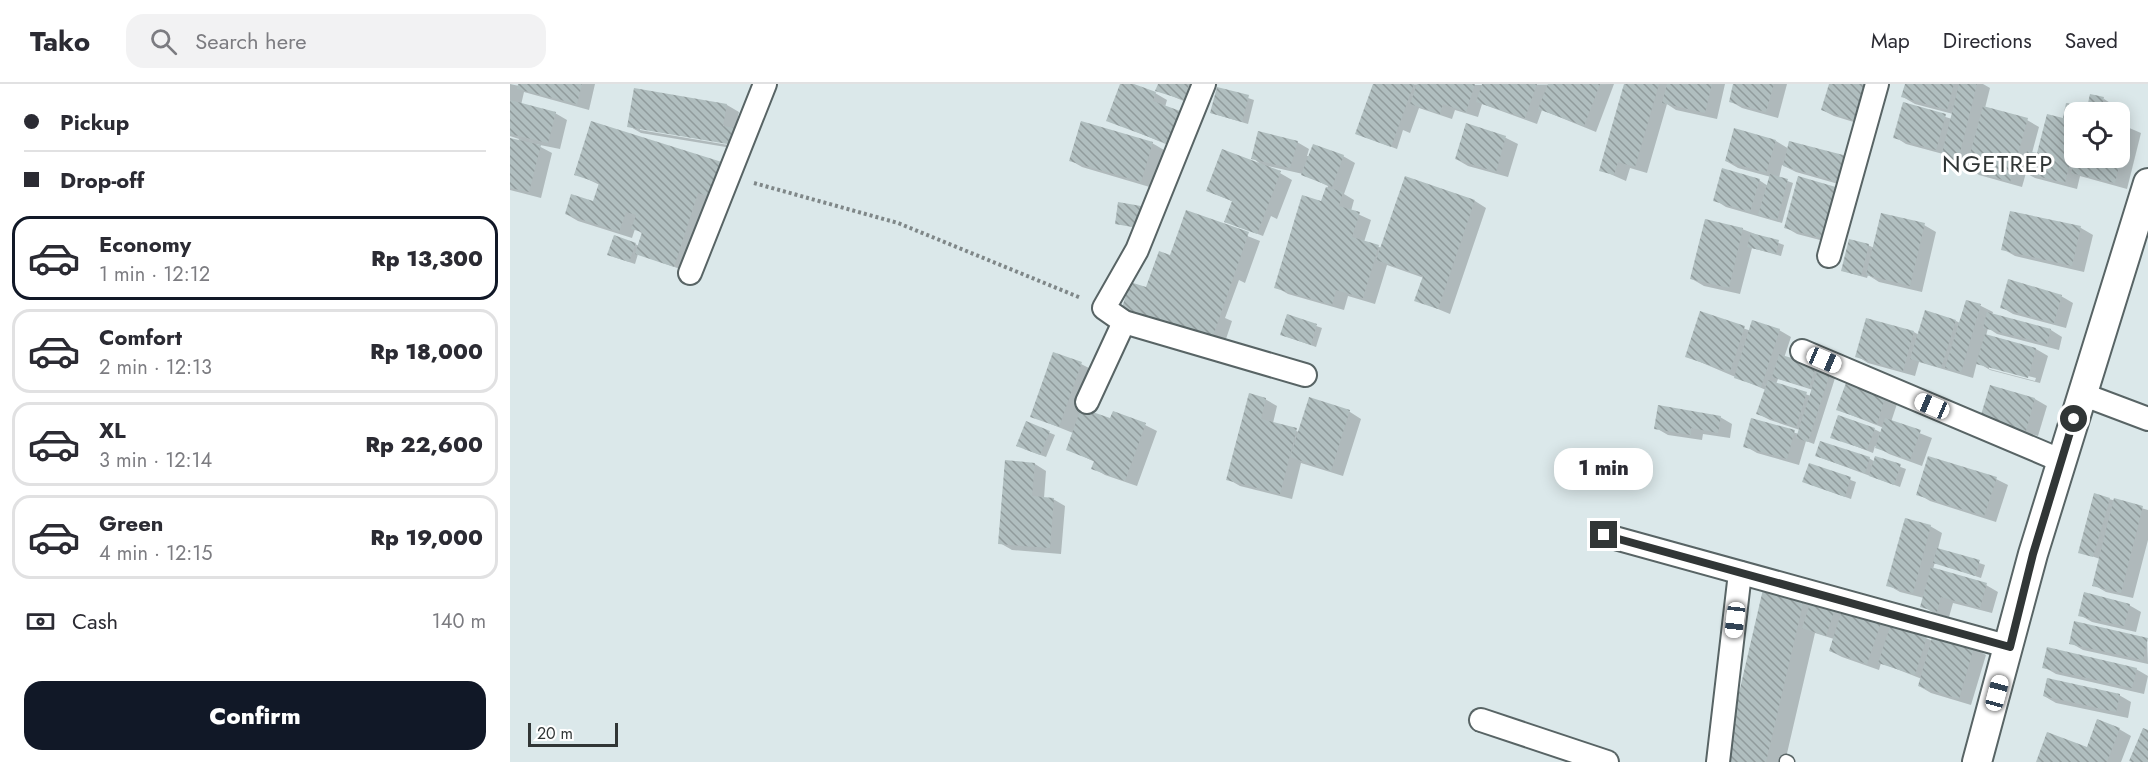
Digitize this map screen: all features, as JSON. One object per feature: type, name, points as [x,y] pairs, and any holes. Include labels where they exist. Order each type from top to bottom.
[{"type":"street","points":[[690,273],[765,84]]},
{"type":"street","points":[[1204,84],[1137,250],[1104,308],[1124,322],[1305,375]]},
{"type":"street","points":[[1829,256],[1877,84]]},
{"type":"street","points":[[1977,762],[2080,398],[2148,183]]},
{"type":"street","points":[[1087,402],[1124,322]]},
{"type":"street","points":[[1802,351],[2062,461]]},
{"type":"street","points":[[2080,398],[2095,399],[2148,419]]},
{"type":"street","points":[[1604,535],[2010,647]]},
{"type":"street","points":[[1718,762],[1740,573]]},
{"type":"street","points":[[1481,720],[1607,762]]},
{"type":"path","points":[[728,175],[898,223],[1104,308]]},
{"type":"building","points":[[518,84],[582,84],[577,104],[517,89]]},
{"type":"building","points":[[1120,84],[1134,84],[1156,92],[1153,101],[1180,111],[1168,144],[1106,121]]},
{"type":"building","points":[[1158,84],[1189,84],[1184,100],[1155,91]]},
{"type":"building","points":[[1373,84],[1414,84],[1391,147],[1355,134]]},
{"type":"building","points":[[1417,84],[1475,84],[1466,112],[1443,104],[1440,114],[1410,104]]},
{"type":"building","points":[[1482,84],[1537,84],[1525,118],[1476,102]]},
{"type":"building","points":[[1548,84],[1600,84],[1584,126],[1538,109]]},
{"type":"building","points":[[1624,84],[1659,84],[1635,167],[1618,162],[1614,175],[1599,171]]},
{"type":"building","points":[[1667,84],[1712,84],[1705,113],[1662,103]]},
{"type":"building","points":[[1733,84],[1774,84],[1766,112],[1729,102]]},
{"type":"building","points":[[1829,84],[1869,84],[1858,122],[1821,110]]},
{"type":"building","points":[[1905,84],[1954,84],[1947,110],[1901,97]]},
{"type":"building","points":[[1959,84],[1977,84],[1958,161],[1941,157]]},
{"type":"building","points":[[1217,87],[1249,95],[1242,122],[1210,113]]},
{"type":"building","points":[[634,88],[727,104],[723,126],[741,129],[739,146],[627,127]]},
{"type":"building","points":[[2090,94],[2104,97],[2103,102],[2088,102]]},
{"type":"building","points":[[510,100],[556,112],[548,143],[510,134]]},
{"type":"building","points":[[1903,102],[1946,114],[1936,150],[1893,138]]},
{"type":"building","points":[[1983,106],[2028,118],[2010,182],[1966,169]]},
{"type":"building","points":[[2064,113],[2064,168],[2069,168],[2065,183],[2021,172],[2027,151],[2037,153],[2047,114],[2063,118]]},
{"type":"building","points":[[591,121],[725,163],[713,198],[698,193],[674,267],[635,254],[642,232],[631,229],[636,215],[626,212],[619,232],[565,214],[571,194],[593,201],[599,183],[574,175]]},
{"type":"building","points":[[1081,121],[1153,142],[1141,182],[1069,161]]},
{"type":"building","points":[[1466,123],[1506,136],[1496,172],[1455,159]]},
{"type":"building","points":[[1734,128],[1776,140],[1766,173],[1725,161]]},
{"type":"building","points":[[1258,131],[1298,141],[1290,168],[1251,159]]},
{"type":"building","points":[[510,138],[541,145],[529,192],[510,188]]},
{"type":"building","points":[[1789,141],[1851,157],[1844,184],[1783,166]]},
{"type":"building","points":[[1313,144],[1344,155],[1332,187],[1301,175]]},
{"type":"building","points":[[1222,149],[1281,171],[1257,234],[1224,222],[1232,201],[1206,191]]},
{"type":"building","points":[[1722,168],[1760,179],[1750,212],[1713,201]]},
{"type":"building","points":[[2072,168],[2119,168],[2115,183],[2071,173]]},
{"type":"building","points":[[1770,174],[1788,179],[1777,220],[1758,215]]},
{"type":"building","points":[[1405,176],[1475,200],[1438,309],[1414,301],[1423,276],[1376,260]]},
{"type":"building","points":[[1798,176],[1846,190],[1831,241],[1784,228]]},
{"type":"building","points":[[1326,187],[1343,192],[1339,206],[1360,212],[1352,237],[1379,245],[1363,298],[1336,290],[1332,305],[1274,288],[1302,195],[1321,201]]},
{"type":"building","points":[[1118,202],[1141,206],[1138,228],[1115,224]]},
{"type":"building","points":[[1186,210],[1249,232],[1211,342],[1121,311],[1130,282],[1146,287],[1159,251],[1170,255]]},
{"type":"building","points":[[2010,211],[2081,226],[2072,266],[2001,250]]},
{"type":"building","points":[[1881,213],[1925,223],[1910,286],[1866,275]]},
{"type":"building","points":[[1705,219],[1743,228],[1729,288],[1690,279]]},
{"type":"building","points":[[1751,233],[1779,240],[1776,254],[1747,247]]},
{"type":"building","points":[[614,235],[636,243],[629,262],[607,255]]},
{"type":"building","points":[[1849,239],[1869,244],[1861,276],[1841,271]]},
{"type":"building","points":[[2008,279],[2062,295],[2054,323],[2000,308]]},
{"type":"building","points":[[1966,300],[1981,304],[1961,372],[1945,368]]},
{"type":"building","points":[[1925,310],[1956,320],[1941,368],[1910,359]]},
{"type":"building","points":[[1700,311],[1745,326],[1730,372],[1685,357]]},
{"type":"building","points":[[1987,312],[2051,329],[2047,344],[1983,328]]},
{"type":"building","points":[[1287,314],[1317,324],[1311,345],[1280,335]]},
{"type":"building","points":[[1866,318],[1914,331],[1903,371],[1855,357]]},
{"type":"building","points":[[1752,320],[1780,329],[1761,387],[1734,378]]},
{"type":"building","points":[[1985,334],[2036,348],[2028,378],[1976,364]]},
{"type":"building","points":[[1053,352],[1082,362],[1059,427],[1030,417]]},
{"type":"building","points":[[1779,354],[1816,366],[1809,388],[1772,377]]},
{"type":"building","points":[[1819,366],[1831,370],[1808,442],[1796,438]]},
{"type":"building","points":[[1768,380],[1807,392],[1796,427],[1756,414]]},
{"type":"building","points":[[1846,383],[1886,395],[1877,424],[1836,410]]},
{"type":"building","points":[[1990,385],[2035,398],[2026,431],[1980,418]]},
{"type":"building","points":[[1249,393],[1266,398],[1261,419],[1297,428],[1280,494],[1226,480]]},
{"type":"building","points":[[1309,397],[1350,410],[1331,471],[1290,457]]},
{"type":"building","points":[[1658,405],[1721,416],[1718,433],[1691,428],[1691,435],[1654,429]]},
{"type":"building","points":[[1081,408],[1110,418],[1113,411],[1146,423],[1125,481],[1091,469],[1094,461],[1066,450]]},
{"type":"building","points":[[1838,415],[1875,428],[1867,450],[1830,438]]},
{"type":"building","points":[[1751,418],[1795,430],[1787,459],[1743,447]]},
{"type":"building","points":[[1885,418],[1921,430],[1910,460],[1875,448]]},
{"type":"building","points":[[1026,421],[1050,431],[1040,455],[1016,446]]},
{"type":"building","points":[[1820,441],[1870,457],[1865,473],[1815,456]]},
{"type":"building","points":[[1875,456],[1901,464],[1894,485],[1869,476]]},
{"type":"building","points":[[1928,456],[1997,477],[1984,516],[1916,495]]},
{"type":"building","points":[[1005,460],[1035,463],[1032,496],[1054,498],[1050,548],[998,544]]},
{"type":"building","points":[[1809,463],[1851,477],[1845,497],[1802,482]]},
{"type":"building","points":[[2094,493],[2110,498],[2093,557],[2078,553]]},
{"type":"building","points":[[2114,498],[2143,506],[2121,593],[2092,586]]},
{"type":"building","points":[[1905,518],[1931,525],[1913,593],[1886,586]]},
{"type":"building","points":[[1937,548],[1980,560],[1975,576],[1933,563]]},
{"type":"building","points":[[1931,567],[1987,583],[1980,608],[1941,597],[1937,612],[1920,607]]},
{"type":"building","points":[[1764,585],[1805,595],[1766,762],[1723,762]]},
{"type":"building","points":[[2084,592],[2130,604],[2124,626],[2078,616]]},
{"type":"building","points":[[1811,601],[1835,609],[1826,636],[1802,628]]},
{"type":"building","points":[[1844,604],[1883,617],[1867,664],[1829,651]]},
{"type":"building","points":[[2074,621],[2148,638],[2143,660],[2069,644]]},
{"type":"building","points":[[1891,624],[1927,636],[1915,675],[1878,663]]},
{"type":"building","points":[[1933,634],[1974,647],[1959,699],[1918,686]]},
{"type":"building","points":[[2047,647],[2137,668],[2132,688],[2042,668]]},
{"type":"building","points":[[2047,678],[2120,694],[2116,712],[2043,696]]},
{"type":"building","points":[[2097,719],[2120,728],[2107,762],[2036,762],[2047,732],[2087,747]]},
{"type":"building","points":[[2143,728],[2148,730],[2148,762],[2129,761]]},
{"type":"district","name":"NGETREP","points":[[1998,164]]},
{"type":"route","points":[[1604,535],[2010,647],[2033,554],[2074,419]]}]
